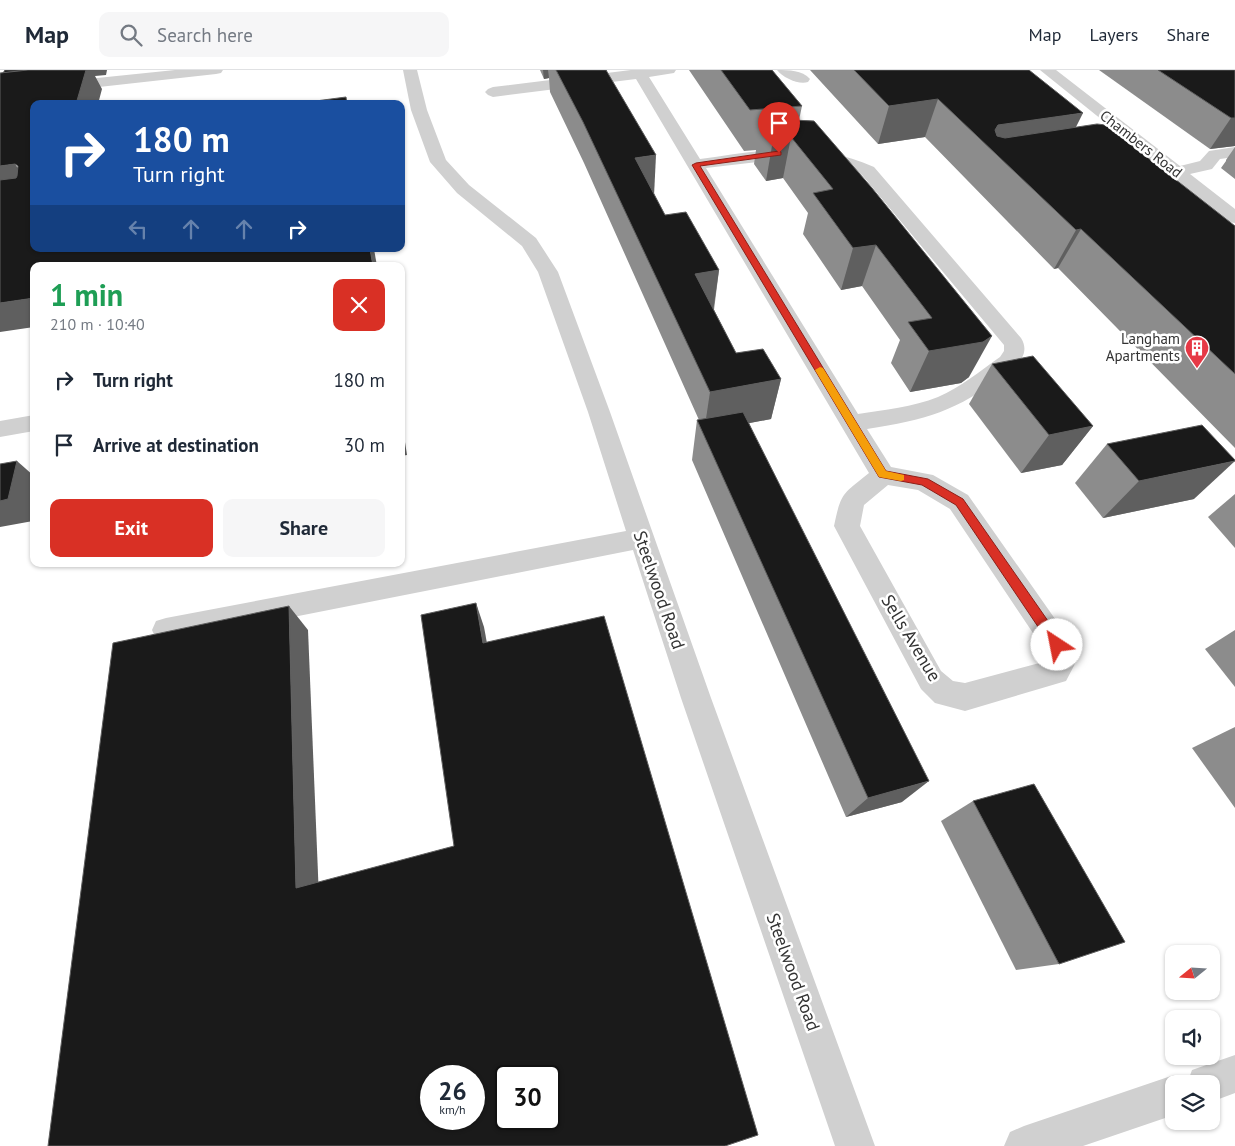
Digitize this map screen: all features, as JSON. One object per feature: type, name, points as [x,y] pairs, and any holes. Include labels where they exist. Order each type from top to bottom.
[{"type":"street","points":[[0,93],[216,70]]},
{"type":"street","name":"Steelwood Road","points":[[410,70],[419,110],[438,162],[463,189],[529,242],[548,272],[600,412],[696,698],[855,1146]]},
{"type":"street","points":[[493,92],[639,72],[669,70]]},
{"type":"street","points":[[784,70],[804,79]]},
{"type":"street","name":"Chambers Road","points":[[1047,70],[1235,218]]},
{"type":"street","points":[[639,72],[883,474]]},
{"type":"street","points":[[117,96],[121,80]]},
{"type":"street","points":[[1119,149],[1143,146]]},
{"type":"street","points":[[1177,172],[1206,164],[1215,155],[1235,152]]},
{"type":"street","points":[[696,165],[779,153],[818,156],[857,165],[868,171],[1014,343],[1016,351],[1008,362],[958,397],[905,414],[852,423]]},
{"type":"street","points":[[0,428],[30,424]]},
{"type":"street","name":"Sells Avenue","points":[[883,474],[924,482],[959,502],[1057,645],[1063,660],[1056,672],[966,697],[945,693],[931,680],[847,526],[852,501],[883,474]]},
{"type":"street","points":[[166,630],[642,538]]},
{"type":"street","points":[[1220,1079],[1235,1074]]},
{"type":"street","points":[[1024,1146],[1165,1098]]},
{"type":"building","points":[[5,70],[28,70],[3,73]]},
{"type":"building","points":[[28,70],[86,70],[77,100],[30,100],[30,252],[371,252],[372,262],[30,262],[30,299],[0,303],[0,180],[16,178],[18,166],[15,164],[0,166],[0,73]]},
{"type":"building","points":[[556,70],[606,70],[656,155],[635,158],[665,215],[686,212],[719,270],[695,274],[736,353],[763,349],[781,379],[710,392],[583,122]]},
{"type":"building","points":[[721,70],[772,70],[802,106],[750,110]]},
{"type":"building","points":[[854,70],[1029,70],[1083,113],[998,125],[995,130],[997,136],[1005,138],[1097,124],[1106,125],[1235,226],[1235,374],[1081,229],[1076,230],[938,99],[889,106]]},
{"type":"building","points":[[1158,70],[1235,70],[1235,118],[1231,118]]},
{"type":"building","points":[[346,97],[346,100],[323,100]]},
{"type":"building","points":[[792,120],[814,121],[872,188],[992,336],[983,342],[929,351],[908,322],[932,318],[876,245],[853,248],[813,193],[833,189],[791,137],[773,140],[761,123]]},
{"type":"building","points":[[1033,356],[1093,426],[1049,435],[992,364]]},
{"type":"building","points":[[743,412],[929,781],[868,798],[697,420]]},
{"type":"building","points":[[1202,425],[1235,461],[1139,481],[1107,444]]},
{"type":"building","points":[[17,461],[8,499],[0,501],[0,464]]},
{"type":"building","points":[[476,603],[483,643],[604,616],[758,1135],[725,1146],[48,1146],[113,643],[289,606],[296,888],[454,846],[421,615]]},
{"type":"building","points":[[1034,784],[1125,942],[1059,964],[973,801]]},
{"type":"slow traffic","points":[[820,370],[883,474],[901,478]]},
{"type":"place","name":"Langham Apartments","points":[[1197,369]]},
{"type":"route","points":[[779,153],[696,165],[883,474],[924,482],[959,502],[1057,645]]}]
